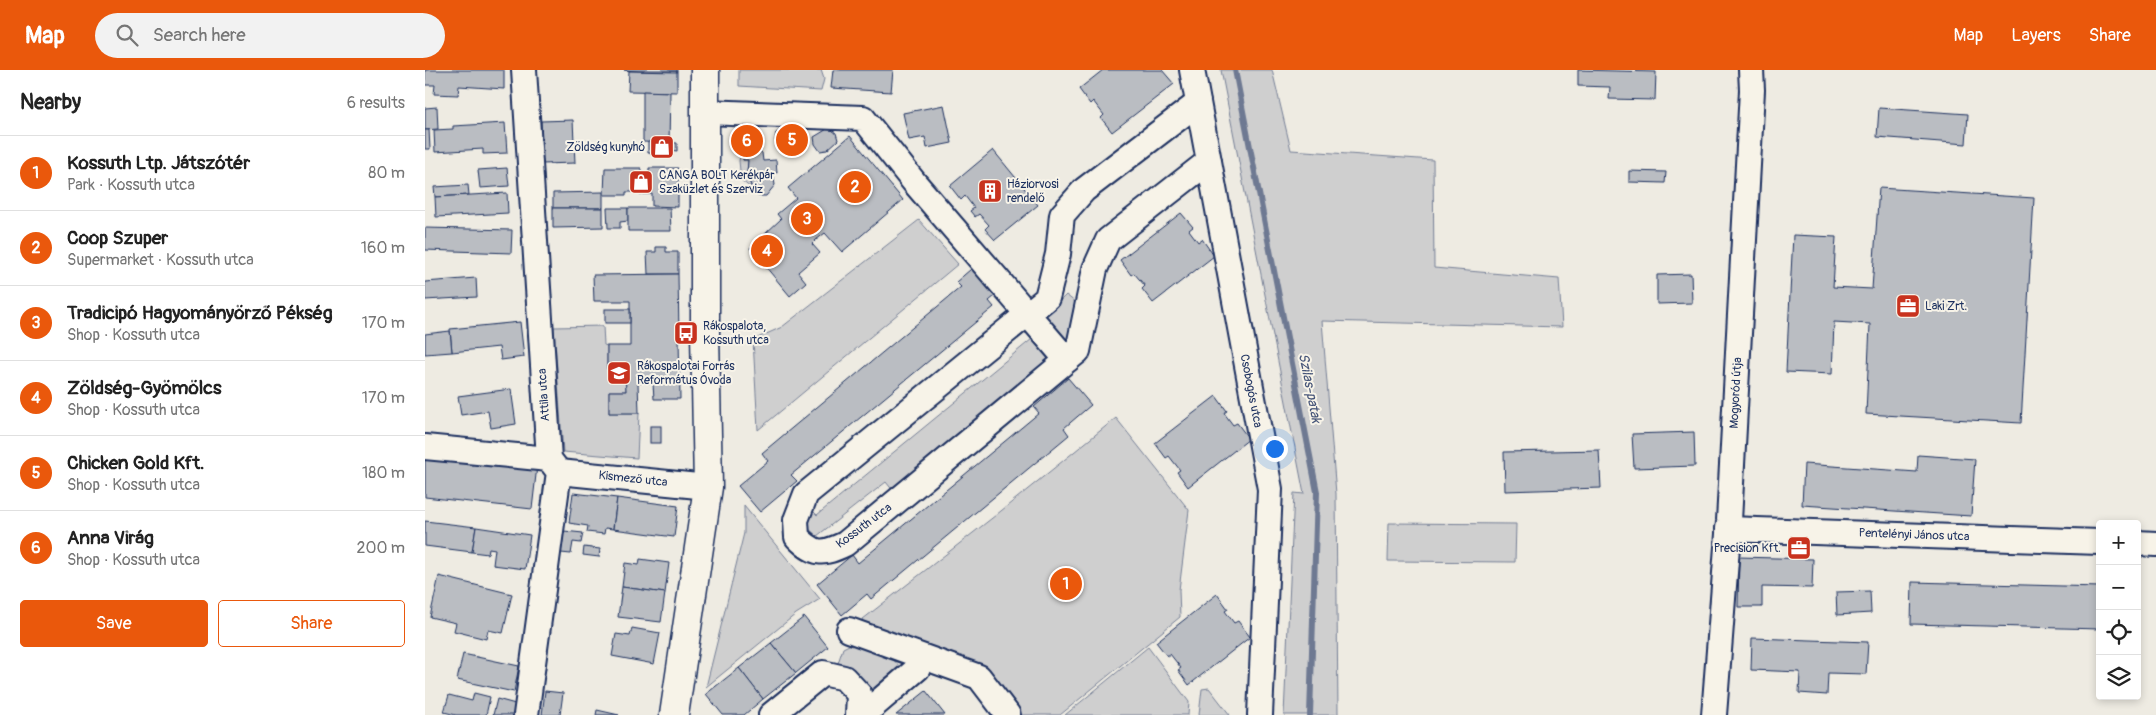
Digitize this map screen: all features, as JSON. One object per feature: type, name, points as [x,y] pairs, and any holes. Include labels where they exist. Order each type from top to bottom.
[{"type":"street","name":"Attila utca","points":[[523,70],[554,465],[526,715]]},
{"type":"street","points":[[674,715],[708,487],[705,333],[705,70]]},
{"type":"street","name":"Csobogós utca","points":[[1192,70],[1270,489],[1260,715]]},
{"type":"street","name":"Mogyoród útja","points":[[1714,715],[1728,529],[1749,151],[1751,70]]},
{"type":"street","name":"Kossuth utca","points":[[1198,103],[1084,190],[1062,215],[1058,254],[1047,298],[806,494],[796,520],[797,537],[810,550],[829,552],[845,544],[1078,351],[1095,269],[1108,240],[1209,162]]},
{"type":"street","points":[[705,112],[863,118],[966,243],[1067,360]]},
{"type":"street","name":"Kismező utca","points":[[425,447],[708,487]]},
{"type":"street","name":"Pentelényi János utca","points":[[1728,529],[2096,542]]},
{"type":"street","points":[[2141,543],[2156,544]]},
{"type":"street","points":[[849,630],[979,677],[1007,715]]},
{"type":"street","points":[[863,715],[918,668]]},
{"type":"street","points":[[771,715],[823,673],[844,678],[859,694],[858,715]]},
{"type":"shaded area","points":[[739,70],[821,70],[824,79],[821,91],[739,86]]},
{"type":"shaded area","points":[[1221,70],[1272,70],[1291,150],[1433,160],[1434,268],[1559,279],[1562,327],[1322,321],[1336,494],[1338,715],[1284,715],[1294,493],[1304,494]]},
{"type":"shaded area","points":[[741,151],[743,153],[743,160],[748,160],[747,173],[752,189],[741,180],[739,161]]},
{"type":"shaded area","points":[[919,220],[958,264],[758,430],[753,340],[782,327]]},
{"type":"shaded area","points":[[1066,295],[1080,306],[1073,337],[1056,364],[894,492],[886,482],[817,536],[806,526],[812,510],[817,515],[1032,339],[1027,333]]},
{"type":"shaded area","points":[[603,326],[604,345],[607,346],[607,369],[625,369],[626,391],[609,391],[609,413],[639,413],[637,458],[563,452],[554,327]]},
{"type":"shaded area","points":[[1116,418],[1189,510],[1179,590],[1180,617],[1060,715],[1008,715],[979,677],[849,630],[996,515]]},
{"type":"shaded area","points":[[744,506],[820,599],[796,614],[706,687],[744,533]]},
{"type":"shaded area","points":[[1389,523],[1516,524],[1515,562],[1388,561]]},
{"type":"shaded area","points":[[861,639],[887,653],[903,670],[869,700],[839,672],[838,663],[843,648]]},
{"type":"shaded area","points":[[1148,647],[1189,702],[1188,715],[1065,715]]},
{"type":"shaded area","points":[[1209,688],[1230,715],[1199,715],[1202,689]]},
{"type":"building","points":[[425,70],[504,70],[504,89],[459,86],[458,95],[434,94],[435,85],[425,85]]},
{"type":"building","points":[[624,70],[677,70],[677,72],[644,72]]},
{"type":"building","points":[[833,70],[893,70],[891,92],[831,88]]},
{"type":"building","points":[[1103,70],[1162,70],[1174,84],[1112,132],[1101,118],[1104,115],[1093,101],[1090,104],[1079,89]]},
{"type":"building","points":[[1578,70],[1656,72],[1655,100],[1609,99],[1610,87],[1578,86]]},
{"type":"building","points":[[629,71],[677,72],[677,92],[628,91]]},
{"type":"building","points":[[643,91],[670,92],[669,143],[643,142]]},
{"type":"building","points":[[944,105],[952,143],[927,148],[925,137],[909,140],[903,113]]},
{"type":"building","points":[[437,107],[438,129],[425,130],[425,108]]},
{"type":"building","points":[[1879,108],[1968,114],[1966,144],[1877,137]]},
{"type":"building","points":[[573,120],[575,163],[542,164],[541,121]]},
{"type":"building","points":[[505,123],[507,153],[483,154],[483,149],[435,152],[434,130],[453,129],[453,126]]},
{"type":"building","points":[[829,128],[836,133],[838,140],[827,150],[820,151],[815,144],[814,137]]},
{"type":"building","points":[[782,129],[790,131],[793,135],[797,132],[806,134],[809,139],[808,146],[803,149],[795,148],[791,143],[787,147],[779,146],[775,141],[776,133]]},
{"type":"building","points":[[425,130],[429,130],[430,149],[425,149]]},
{"type":"building","points":[[747,131],[755,134],[758,142],[755,150],[747,153],[739,150],[736,142],[739,134]]},
{"type":"building","points":[[850,136],[903,200],[842,252],[825,233],[816,240],[812,244],[820,253],[798,272],[806,282],[790,296],[750,248],[781,219],[777,214],[796,198],[788,188]]},
{"type":"building","name":"Zöldség kunyhó","points":[[648,142],[677,143],[677,151],[670,150],[670,153],[648,153]]},
{"type":"building","points":[[757,148],[762,153],[763,161],[776,160],[777,173],[773,173],[775,185],[766,196],[758,196],[753,193],[747,173],[748,160],[743,160],[743,153],[751,153]]},
{"type":"building","name":"Háziorvosi rendelő","points":[[993,150],[1038,205],[995,240],[985,229],[989,225],[979,214],[975,217],[970,211],[974,208],[965,196],[961,200],[950,186]]},
{"type":"building","points":[[507,168],[509,186],[480,188],[478,170]]},
{"type":"building","name":"CANGA BOLT Kerékpár Szaküzlet és Szerviz","points":[[605,168],[641,168],[641,172],[649,172],[649,168],[678,168],[678,207],[652,206],[652,194],[626,192],[626,195],[604,195]]},
{"type":"building","points":[[1629,171],[1666,172],[1665,183],[1629,182]]},
{"type":"building","points":[[468,185],[469,195],[435,197],[434,187]]},
{"type":"building","name":"Laki Zrt.","points":[[1879,188],[2034,198],[2021,423],[1866,414],[1870,324],[1834,322],[1832,374],[1786,372],[1793,235],[1836,237],[1833,287],[1872,289]]},
{"type":"building","points":[[603,192],[603,208],[553,208],[553,193]]},
{"type":"building","points":[[507,193],[508,213],[436,217],[435,197]]},
{"type":"building","points":[[553,208],[603,208],[603,227],[553,228]]},
{"type":"building","points":[[607,208],[628,208],[628,221],[620,222],[620,228],[608,228]]},
{"type":"building","points":[[628,208],[670,208],[671,231],[628,231]]},
{"type":"building","points":[[1181,213],[1193,227],[1189,230],[1198,242],[1202,239],[1214,256],[1153,303],[1142,289],[1145,286],[1134,273],[1131,275],[1120,260]]},
{"type":"building","points":[[425,228],[512,230],[511,253],[425,250]]},
{"type":"building","points":[[767,234],[784,255],[767,269],[750,248]]},
{"type":"building","points":[[656,247],[666,247],[666,252],[678,252],[678,274],[648,274],[647,252],[656,252]]},
{"type":"building","points":[[978,263],[1001,291],[989,301],[994,307],[791,475],[797,481],[760,512],[738,486],[768,461],[762,453],[961,287],[956,282]]},
{"type":"building","points":[[678,274],[680,399],[654,399],[653,383],[638,383],[639,413],[609,413],[609,391],[626,391],[625,369],[607,369],[607,346],[630,346],[630,301],[594,301],[593,275]]},
{"type":"building","points":[[1691,274],[1692,303],[1657,304],[1657,275]]},
{"type":"building","points":[[476,278],[477,297],[425,300],[425,282]]},
{"type":"building","points":[[605,309],[630,309],[630,323],[605,323]]},
{"type":"building","points":[[520,322],[524,357],[501,360],[499,347],[452,352],[450,329]]},
{"type":"building","points":[[450,331],[452,352],[425,354],[425,334]]},
{"type":"building","points":[[1068,378],[1091,405],[1064,428],[1069,435],[871,599],[867,594],[842,615],[817,584],[852,555],[858,563],[1039,413],[1034,407]]},
{"type":"building","points":[[511,389],[516,424],[491,428],[488,411],[461,415],[458,396]]},
{"type":"building","points":[[1216,396],[1227,411],[1224,413],[1233,425],[1237,423],[1249,439],[1188,487],[1177,472],[1180,470],[1169,456],[1166,458],[1155,443]]},
{"type":"building","points":[[650,426],[661,426],[661,443],[650,443]]},
{"type":"building","points":[[1694,432],[1695,466],[1634,468],[1632,434]]},
{"type":"building","points":[[1599,450],[1601,488],[1505,491],[1504,452]]},
{"type":"building","points":[[425,454],[537,466],[532,509],[425,497]]},
{"type":"building","points":[[1918,455],[1975,459],[1971,516],[1802,505],[1804,464],[1917,472]]},
{"type":"building","points":[[573,493],[617,498],[613,529],[605,528],[604,534],[587,532],[588,526],[569,523]]},
{"type":"building","points":[[617,498],[678,506],[674,537],[613,529]]},
{"type":"building","points":[[425,521],[476,527],[472,552],[425,546]]},
{"type":"building","points":[[476,527],[530,535],[525,569],[493,565],[495,549],[489,548],[488,554],[472,552]]},
{"type":"building","points":[[564,531],[583,533],[581,543],[573,542],[571,554],[561,553]]},
{"type":"building","points":[[584,547],[600,549],[599,557],[583,555]]},
{"type":"building","points":[[1739,557],[1813,559],[1812,588],[1762,587],[1762,607],[1738,607]]},
{"type":"building","points":[[640,559],[669,563],[665,593],[622,587],[625,563],[639,565]]},
{"type":"building","points":[[439,576],[512,594],[503,633],[488,630],[486,639],[454,631],[456,623],[430,617]]},
{"type":"building","points":[[1912,582],[2096,587],[2096,629],[1911,624]]},
{"type":"building","points":[[622,587],[665,593],[661,622],[618,617]]},
{"type":"building","points":[[1870,591],[1871,613],[1837,615],[1836,592]]},
{"type":"building","points":[[1217,594],[1228,609],[1225,611],[1234,623],[1238,621],[1250,637],[1189,685],[1178,670],[1181,668],[1170,654],[1167,656],[1156,642]]},
{"type":"building","points":[[804,617],[828,647],[796,673],[771,643]]},
{"type":"building","points":[[632,628],[660,633],[654,664],[612,656],[616,634],[630,636]]},
{"type":"building","points":[[1752,638],[1868,642],[1866,674],[1828,673],[1827,695],[1799,693],[1800,672],[1751,670]]},
{"type":"building","points":[[771,643],[796,673],[763,699],[739,668]]},
{"type":"building","points":[[463,654],[519,666],[514,692],[457,680]]},
{"type":"building","points":[[739,668],[763,699],[744,715],[723,715],[706,694]]},
{"type":"building","points":[[545,691],[563,693],[560,715],[542,715]]},
{"type":"building","points":[[926,691],[945,715],[896,715]]},
{"type":"building","points":[[474,693],[490,697],[486,715],[456,715],[444,712],[449,695],[472,701]]},
{"type":"building","points":[[497,699],[519,705],[517,715],[493,715]]},
{"type":"building","points":[[597,710],[619,715],[596,715]]},
{"type":"waterway","name":"Szilas-patak","points":[[1235,70],[1317,492],[1310,715]]},
{"type":"place","name":"Chicken Gold Kft.","points":[[792,140]]},
{"type":"place","name":"Anna Virág","points":[[747,141]]},
{"type":"place","name":"Zöldség kunyhó","points":[[662,147]]},
{"type":"place","name":"CANGA BOLT Kerékpár Szaküzlet és Szerviz","points":[[641,182]]},
{"type":"place","name":"Coop Szuper","points":[[855,187]]},
{"type":"place","name":"Háziorvosi rendelő","points":[[990,191]]},
{"type":"place","name":"Tradicipó Hagyományörző Pékség","points":[[807,219]]},
{"type":"place","name":"Zöldség-Gyömölcs","points":[[767,251]]},
{"type":"place","name":"Laki Zrt.","points":[[1908,306]]},
{"type":"place","name":"Rákospalota, Kossuth utca","points":[[686,333]]},
{"type":"place","name":"Rákospalotai Forrás Református Óvoda","points":[[619,373]]},
{"type":"place","name":"Precision Kft.","points":[[1799,548]]},
{"type":"place","name":"Kossuth Ltp. Játszótér","points":[[1066,584]]}]
